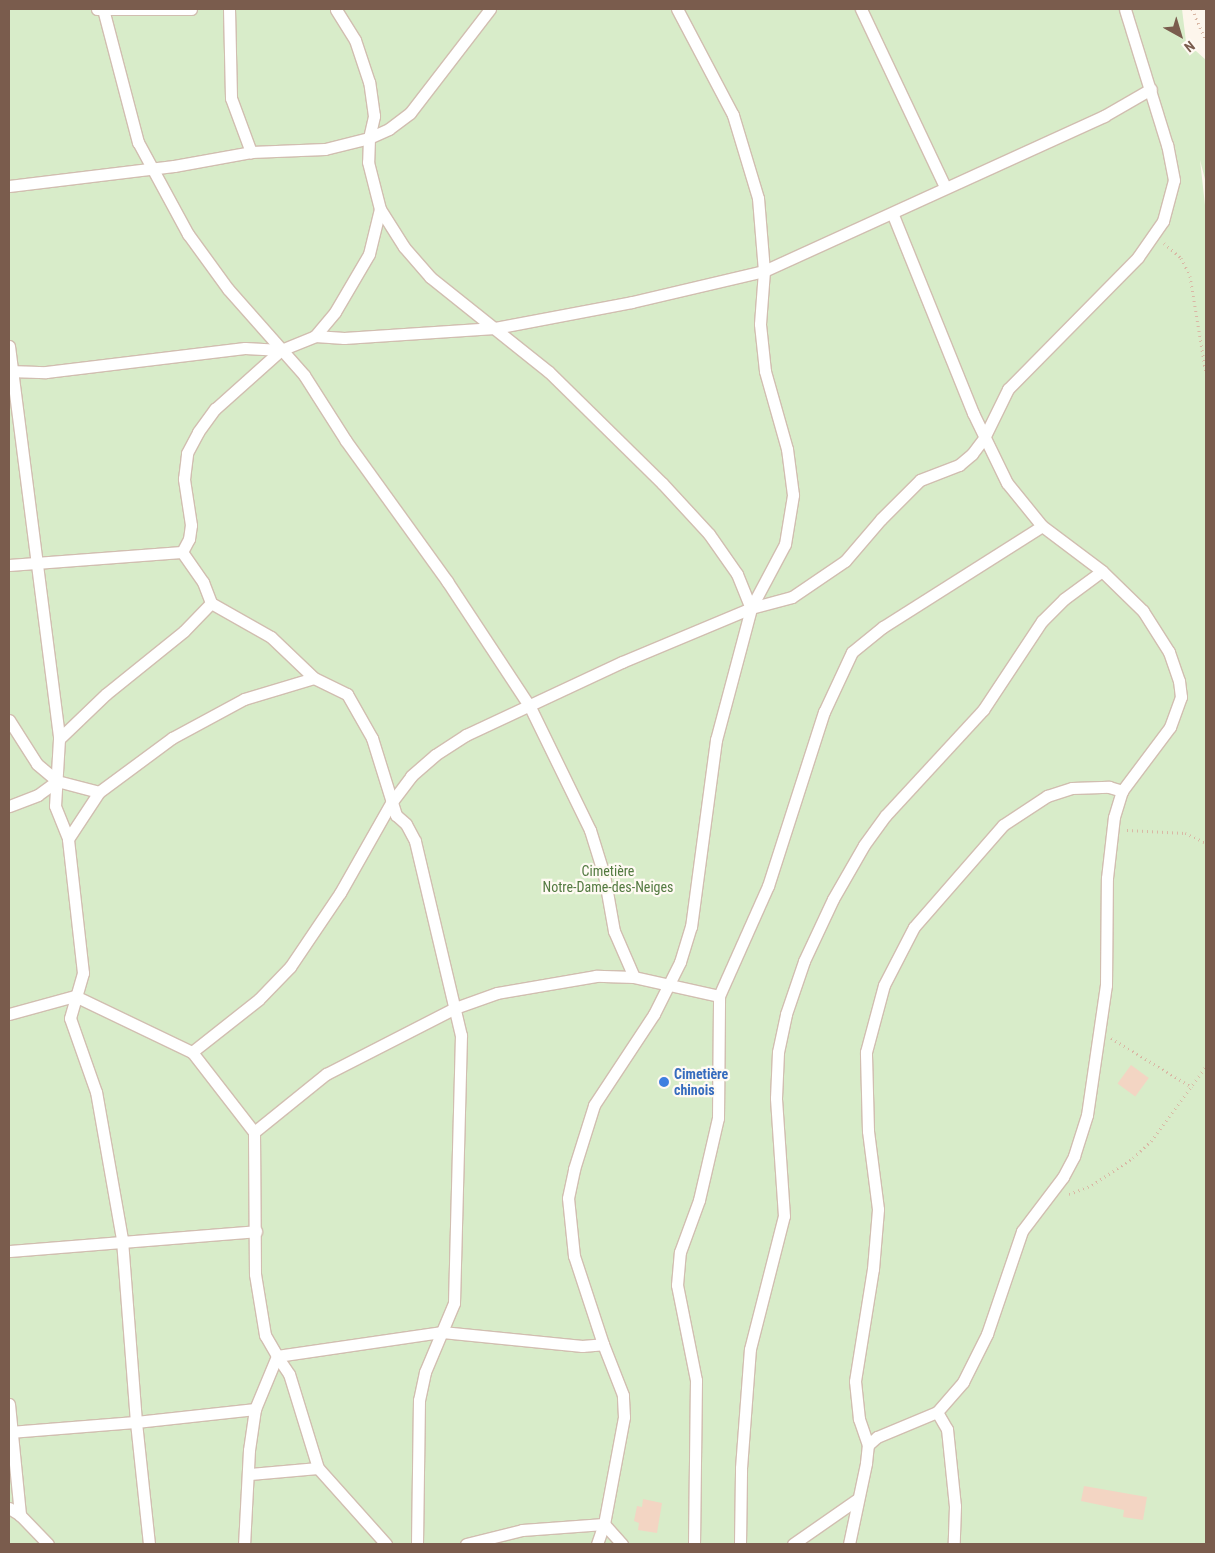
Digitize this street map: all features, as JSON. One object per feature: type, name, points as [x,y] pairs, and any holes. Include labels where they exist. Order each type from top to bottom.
[{"type":"lane","points":[[97,9],[192,9]]},
{"type":"lane","points":[[103,9],[138,142],[188,234],[228,289],[304,375],[346,440],[447,581],[530,707],[590,830],[604,875],[614,931],[634,977]]},
{"type":"lane","points":[[229,9],[232,98],[250,152]]},
{"type":"lane","points":[[336,9],[355,40],[369,82],[374,116],[369,138],[368,162],[380,209],[404,247],[430,277],[496,328],[614,432],[709,534],[738,574],[751,608]]},
{"type":"lane","points":[[9,186],[152,169],[250,152],[325,148],[369,138],[389,129],[410,113],[490,9]]},
{"type":"lane","points":[[597,1544],[604,1524],[624,1417],[623,1395],[574,1256],[570,1230],[570,1188],[582,1136],[594,1105],[654,1014],[669,986],[691,927],[716,740],[751,608],[785,544],[794,495],[787,449],[765,370],[760,324],[764,271],[758,198],[733,115],[677,9]]},
{"type":"lane","points":[[861,9],[945,187]]},
{"type":"lane","points":[[192,1052],[259,999],[290,967],[340,893],[391,803],[411,776],[435,755],[466,735],[530,707],[622,662],[751,608],[792,597],[821,580],[845,561],[881,519],[920,480],[959,465],[972,454],[984,438],[1012,383],[1126,270],[1156,234],[1163,221],[1174,180],[1151,89],[1125,9]]},
{"type":"lane","points":[[182,552],[189,539],[191,525],[184,479],[187,453],[215,408],[281,350],[315,336],[344,338],[496,328],[632,302],[764,271],[893,214],[945,187],[1104,116],[1151,89]]},
{"type":"lane","points":[[315,336],[335,312],[369,254],[380,209]]},
{"type":"lane","points":[[868,1444],[938,1412],[963,1382],[977,1357],[1022,1231],[1063,1177],[1082,1134],[1106,985],[1107,878],[1112,829],[1122,791],[1170,727],[1181,697],[1179,680],[1160,634],[1143,611],[1102,571],[1042,526],[1007,483],[984,438],[893,214]]},
{"type":"lane","points":[[9,346],[10,371],[59,738],[55,806],[68,839],[83,973],[81,988],[75,996],[70,1018],[96,1092],[122,1239],[136,1422],[149,1544]]},
{"type":"lane","points":[[10,371],[46,372],[245,348],[281,350]]},
{"type":"lane","points":[[694,1544],[696,1380],[677,1285],[680,1252],[699,1200],[718,1118],[719,996],[768,886],[824,712],[852,652],[883,627],[1042,526]]},
{"type":"lane","points":[[9,565],[182,552]]},
{"type":"lane","points":[[182,552],[203,582],[211,603],[271,637],[314,678],[347,694],[356,704],[372,738],[388,785],[391,803],[415,841],[455,1008],[461,1036],[460,1142],[454,1303],[425,1372],[419,1400],[417,1544]]},
{"type":"lane","points":[[740,1544],[742,1458],[750,1349],[784,1216],[776,1098],[778,1052],[786,1014],[804,961],[842,884],[864,845],[886,815],[983,710],[1042,622],[1064,599],[1102,571]]},
{"type":"lane","points":[[59,738],[106,694],[184,631],[211,603]]},
{"type":"lane","points":[[68,839],[99,792],[172,738],[244,699],[314,678]]},
{"type":"lane","points":[[9,720],[38,764],[57,781],[99,792]]},
{"type":"lane","points":[[9,806],[38,795],[57,781]]},
{"type":"lane","points":[[849,1544],[868,1444],[859,1419],[855,1381],[873,1269],[878,1209],[865,1075],[870,1028],[884,985],[914,928],[1003,825],[1047,796],[1072,788],[1109,787],[1122,791]]},
{"type":"lane","points":[[254,1132],[326,1074],[455,1008],[497,993],[596,976],[634,977],[719,996]]},
{"type":"lane","points":[[9,1014],[75,996],[192,1052],[254,1132],[255,1274],[259,1308],[265,1335],[289,1374],[318,1468],[386,1544]]},
{"type":"lane","points":[[9,1251],[122,1239],[256,1230]]},
{"type":"lane","points":[[277,1356],[442,1332],[582,1346],[604,1344]]},
{"type":"lane","points":[[244,1544],[250,1474],[249,1450],[255,1409],[277,1356]]},
{"type":"lane","points":[[9,1404],[10,1432],[20,1515]]},
{"type":"lane","points":[[10,1432],[136,1422],[255,1409]]},
{"type":"lane","points":[[938,1412],[947,1429],[955,1506],[954,1544]]},
{"type":"lane","points":[[250,1474],[318,1468]]},
{"type":"lane","points":[[794,1544],[856,1500]]},
{"type":"lane","points":[[9,1508],[20,1515],[48,1544]]},
{"type":"lane","points":[[466,1544],[522,1530],[604,1524]]},
{"type":"lane","points":[[604,1524],[622,1544]]},
{"type":"path","points":[[1192,9],[1206,40]]},
{"type":"path","points":[[1156,234],[1181,258],[1190,276],[1206,374]]},
{"type":"path","points":[[1112,829],[1185,833],[1206,843]]},
{"type":"path","points":[[1099,1030],[1192,1087]]},
{"type":"path","points":[[1049,1193],[1065,1196],[1092,1185],[1133,1158],[1151,1141],[1206,1066]]},
{"type":"green space","name":"Cimetière Notre-Dame-des-Neiges","points":[[9,9],[1182,9],[1186,42],[1206,60],[1206,183],[1200,160],[1206,214],[1206,1544],[9,1544]]},
{"type":"building","points":[[1131,1065],[1149,1078],[1135,1097],[1117,1084]]},
{"type":"building","points":[[1084,1486],[1147,1497],[1143,1520],[1123,1517],[1124,1510],[1081,1501]]},
{"type":"building","points":[[643,1499],[662,1503],[657,1533],[638,1530],[639,1523],[634,1521],[637,1506],[642,1507]]},
{"type":"place","name":"Cimetière chinois","points":[[664,1082]]}]
